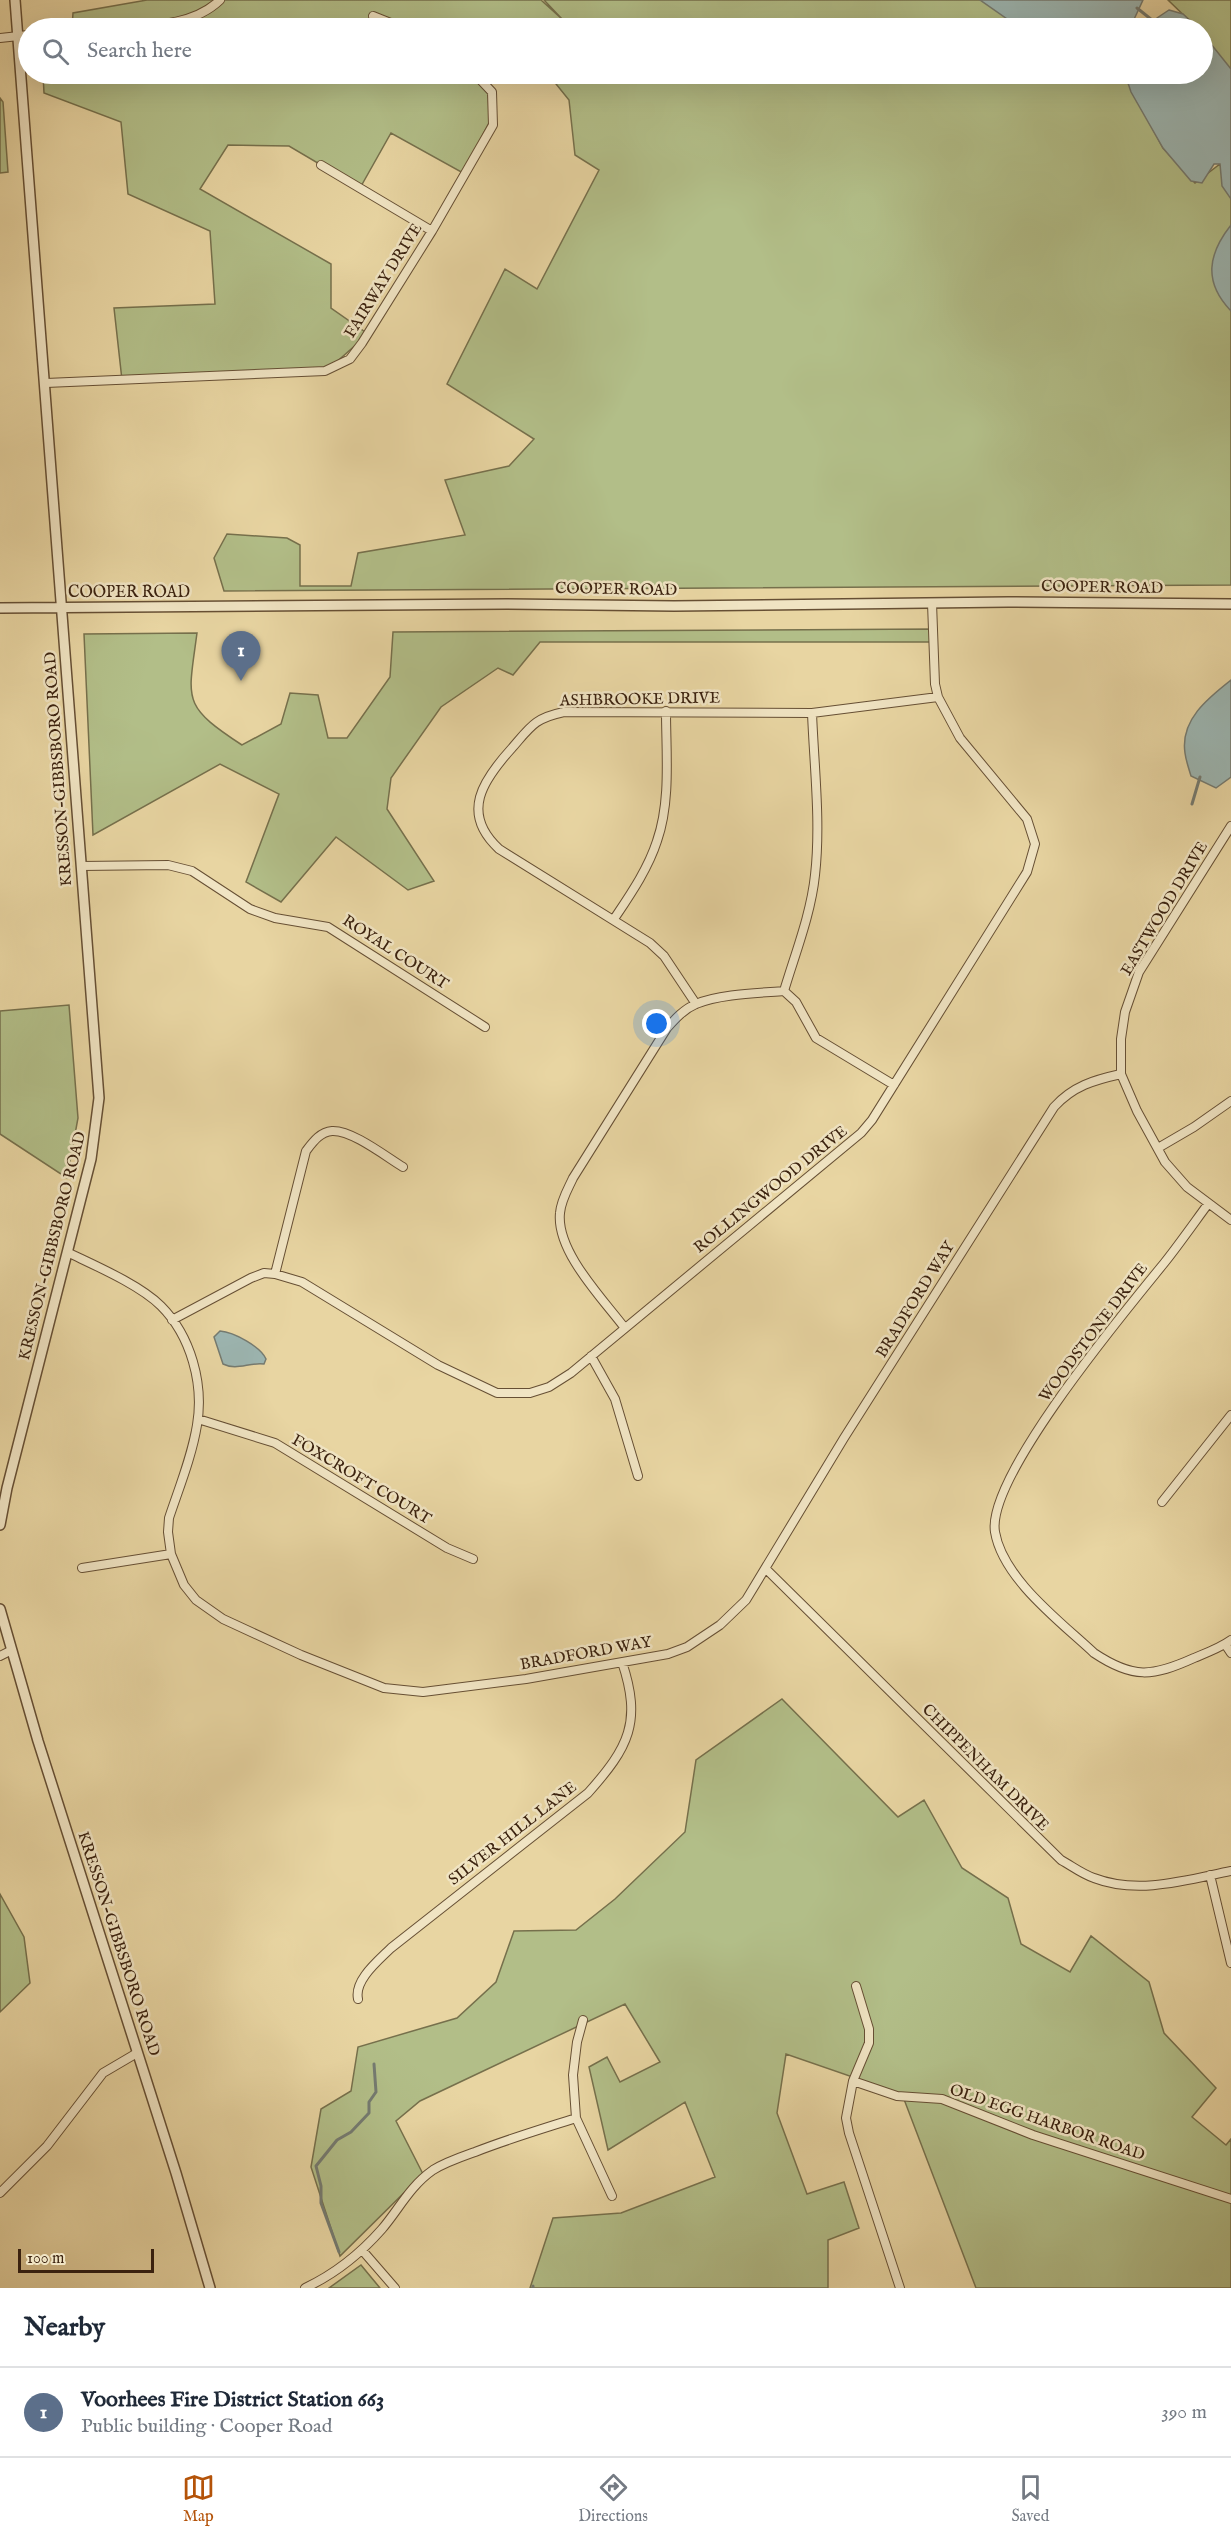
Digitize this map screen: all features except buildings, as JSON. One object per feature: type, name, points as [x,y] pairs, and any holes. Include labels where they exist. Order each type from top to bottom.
[{"type":"street","name":"KRESSON-GIBBSBORO ROAD","points":[[15,0],[18,36]]},
{"type":"street","points":[[191,18],[220,0]]},
{"type":"street","points":[[373,16],[378,18]]},
{"type":"street","points":[[0,38],[18,36]]},
{"type":"street","name":"KRESSON-GIBBSBORO ROAD","points":[[0,1525],[7,1488],[95,1145],[99,1098],[46,383],[28,191],[21,84]]},
{"type":"street","name":"FAIRWAY DRIVE","points":[[46,383],[325,371],[350,360],[432,231],[493,125],[492,92],[485,84]]},
{"type":"street","points":[[321,165],[432,231]]},
{"type":"street","name":"COOPER ROAD","points":[[0,608],[932,603],[1231,604]]},
{"type":"street","name":"ROLLINGWOOD DRIVE","points":[[275,1274],[302,1282],[438,1365],[497,1393],[530,1393],[549,1387],[571,1373],[861,1133],[1027,872],[1035,844],[1027,819],[960,738],[938,697],[935,684],[932,603]]},
{"type":"street","name":"ASHBROOKE DRIVE","points":[[696,1004],[664,956],[650,943],[498,849],[490,841],[479,820],[480,793],[490,772],[536,720],[548,715],[574,712],[666,711],[812,713],[938,697]]},
{"type":"street","points":[[614,919],[650,858],[662,825],[665,795],[666,711]]},
{"type":"street","points":[[784,992],[808,910],[815,875],[812,713]]},
{"type":"street","name":"EASTWOOD DRIVE","points":[[1231,826],[1139,972],[1125,1012],[1121,1039],[1121,1074],[1137,1111],[1165,1162],[1186,1187],[1231,1220]]},
{"type":"street","name":"ROYAL COURT","points":[[81,866],[168,865],[192,871],[250,909],[275,918],[328,927],[485,1027]]},
{"type":"street","points":[[624,1327],[567,1248],[561,1231],[560,1212],[573,1178],[667,1028],[680,1014],[696,1004],[751,993],[784,992],[796,1002],[816,1038],[894,1084]]},
{"type":"street","name":"BRADFORD WAY","points":[[69,1253],[132,1286],[160,1305],[172,1320],[194,1360],[198,1385],[198,1419],[169,1518],[171,1554],[184,1585],[196,1600],[223,1619],[301,1655],[384,1688],[423,1692],[526,1679],[668,1654],[702,1638],[720,1625],[746,1600],[844,1438],[1054,1107],[1077,1087],[1092,1080],[1121,1074]]},
{"type":"street","points":[[1158,1148],[1194,1127],[1231,1101]]},
{"type":"street","points":[[172,1320],[251,1278],[264,1273],[275,1274],[306,1150],[314,1140],[332,1131],[343,1133],[403,1167]]},
{"type":"street","name":"WOODSTONE DRIVE","points":[[1208,1203],[1059,1398],[1002,1493],[995,1518],[995,1531],[1004,1558],[1012,1570],[1039,1601],[1104,1660],[1129,1670],[1156,1673],[1228,1642]]},
{"type":"street","points":[[591,1356],[615,1399],[638,1476]]},
{"type":"street","points":[[1162,1502],[1231,1415]]},
{"type":"street","name":"FOXCROFT COURT","points":[[198,1419],[275,1443],[447,1548],[473,1559]]},
{"type":"street","points":[[82,1568],[171,1554]]},
{"type":"street","name":"CHIPPENHAM DRIVE","points":[[766,1569],[1061,1860],[1091,1878],[1125,1886],[1153,1886],[1231,1871]]},
{"type":"street","name":"KRESSON-GIBBSBORO ROAD","points":[[0,1609],[10,1651],[176,2173],[210,2288]]},
{"type":"street","points":[[1228,1642],[1231,1653]]},
{"type":"street","points":[[0,1656],[10,1651]]},
{"type":"street","name":"SILVER HILL LANE","points":[[358,2000],[357,1993],[361,1983],[371,1968],[391,1948],[588,1793],[614,1764],[623,1747],[632,1712],[631,1691],[622,1662]]},
{"type":"street","points":[[1210,1875],[1231,1963]]},
{"type":"street","points":[[856,1986],[870,2029],[869,2043],[853,2081],[847,2112],[849,2133],[900,2288]]},
{"type":"street","points":[[583,2020],[577,2042],[573,2075],[576,2118],[612,2196]]},
{"type":"street","points":[[0,2193],[40,2154],[103,2073],[137,2053]]},
{"type":"street","name":"OLD EGG HARBOR ROAD","points":[[853,2081],[897,2096],[942,2099],[1033,2135],[1231,2199]]},
{"type":"street","points":[[305,2288],[337,2270],[362,2250],[382,2229],[409,2192],[433,2170],[447,2162],[496,2144],[576,2118]]},
{"type":"street","points":[[362,2250],[395,2288]]},
{"type":"green space","points":[[147,0],[541,0],[561,18],[73,18],[73,13]]},
{"type":"green space","points":[[544,0],[988,0],[1015,18],[561,18]]},
{"type":"green space","points":[[1168,0],[1231,0],[1231,74],[1213,50],[1213,18],[1187,18]]},
{"type":"green space","points":[[44,84],[486,84],[493,115],[463,173],[391,133],[360,188],[289,146],[228,145],[200,189],[331,264],[331,308],[368,334],[324,373],[122,380],[114,308],[215,304],[210,231],[128,194],[121,122],[44,93]]},
{"type":"green space","points":[[556,84],[1129,84],[1163,148],[1195,183],[1220,164],[1231,198],[1231,585],[224,591],[214,558],[227,534],[287,538],[300,545],[300,586],[351,586],[358,553],[465,535],[445,480],[509,466],[534,439],[447,384],[505,269],[537,289],[599,170],[575,155],[569,100]]},
{"type":"green space","points":[[0,98],[3,102],[8,172],[0,173]]},
{"type":"green space","points":[[936,629],[936,642],[540,642],[513,675],[498,668],[441,707],[391,778],[387,809],[434,881],[408,890],[336,837],[281,902],[246,882],[279,794],[220,764],[93,835],[84,634],[197,633],[191,688],[193,700],[208,720],[242,745],[281,724],[290,693],[318,695],[328,738],[347,738],[390,677],[393,632]]},
{"type":"green space","points":[[69,1005],[78,1118],[67,1178],[0,1134],[0,1011]]},
{"type":"green space","points":[[782,1699],[898,1817],[924,1800],[962,1868],[1008,1898],[1021,1944],[1070,1972],[1091,1936],[1149,1982],[1164,2033],[1216,2088],[1192,2117],[1226,2145],[1231,2139],[1231,2288],[976,2288],[902,2094],[786,2054],[777,2113],[807,2194],[844,2182],[859,2228],[828,2240],[828,2288],[530,2288],[553,2218],[621,2213],[715,2177],[685,2102],[608,2150],[589,2067],[607,2057],[620,2082],[660,2062],[625,2004],[420,2101],[396,2121],[423,2174],[340,2256],[311,2167],[321,2109],[351,2091],[358,2047],[457,2018],[496,1982],[514,1931],[576,1930],[615,1899],[685,1832],[696,1760]]},
{"type":"green space","points":[[0,1894],[24,1937],[30,1983],[0,2012]]},
{"type":"green space","points":[[361,2265],[380,2288],[329,2288]]},
{"type":"water","points":[[980,0],[1143,0],[1135,18],[1006,18]]},
{"type":"water","points":[[1169,10],[1183,14],[1187,18],[1157,18]]},
{"type":"water","points":[[1213,46],[1231,69],[1231,199],[1222,186],[1220,164],[1214,164],[1202,183],[1191,181],[1163,148],[1128,84],[1213,84]]},
{"type":"water","points":[[1231,225],[1231,311],[1216,289],[1212,268],[1217,247]]},
{"type":"water","points":[[1231,680],[1231,777],[1216,788],[1191,776],[1185,756],[1185,741],[1191,720],[1213,694]]},
{"type":"water","points":[[220,1331],[232,1334],[253,1345],[266,1359],[264,1364],[233,1367],[223,1364],[214,1337]]},
{"type":"waterway","points":[[1137,8],[1150,18]]},
{"type":"waterway","points":[[1192,804],[1200,777]]},
{"type":"waterway","points":[[339,2252],[321,2203],[321,2186],[316,2166],[337,2140],[351,2132],[369,2113],[369,2102],[376,2092],[374,2064]]},
{"type":"place","name":"Voorhees Fire District Station 663","points":[[241,681]]}]
